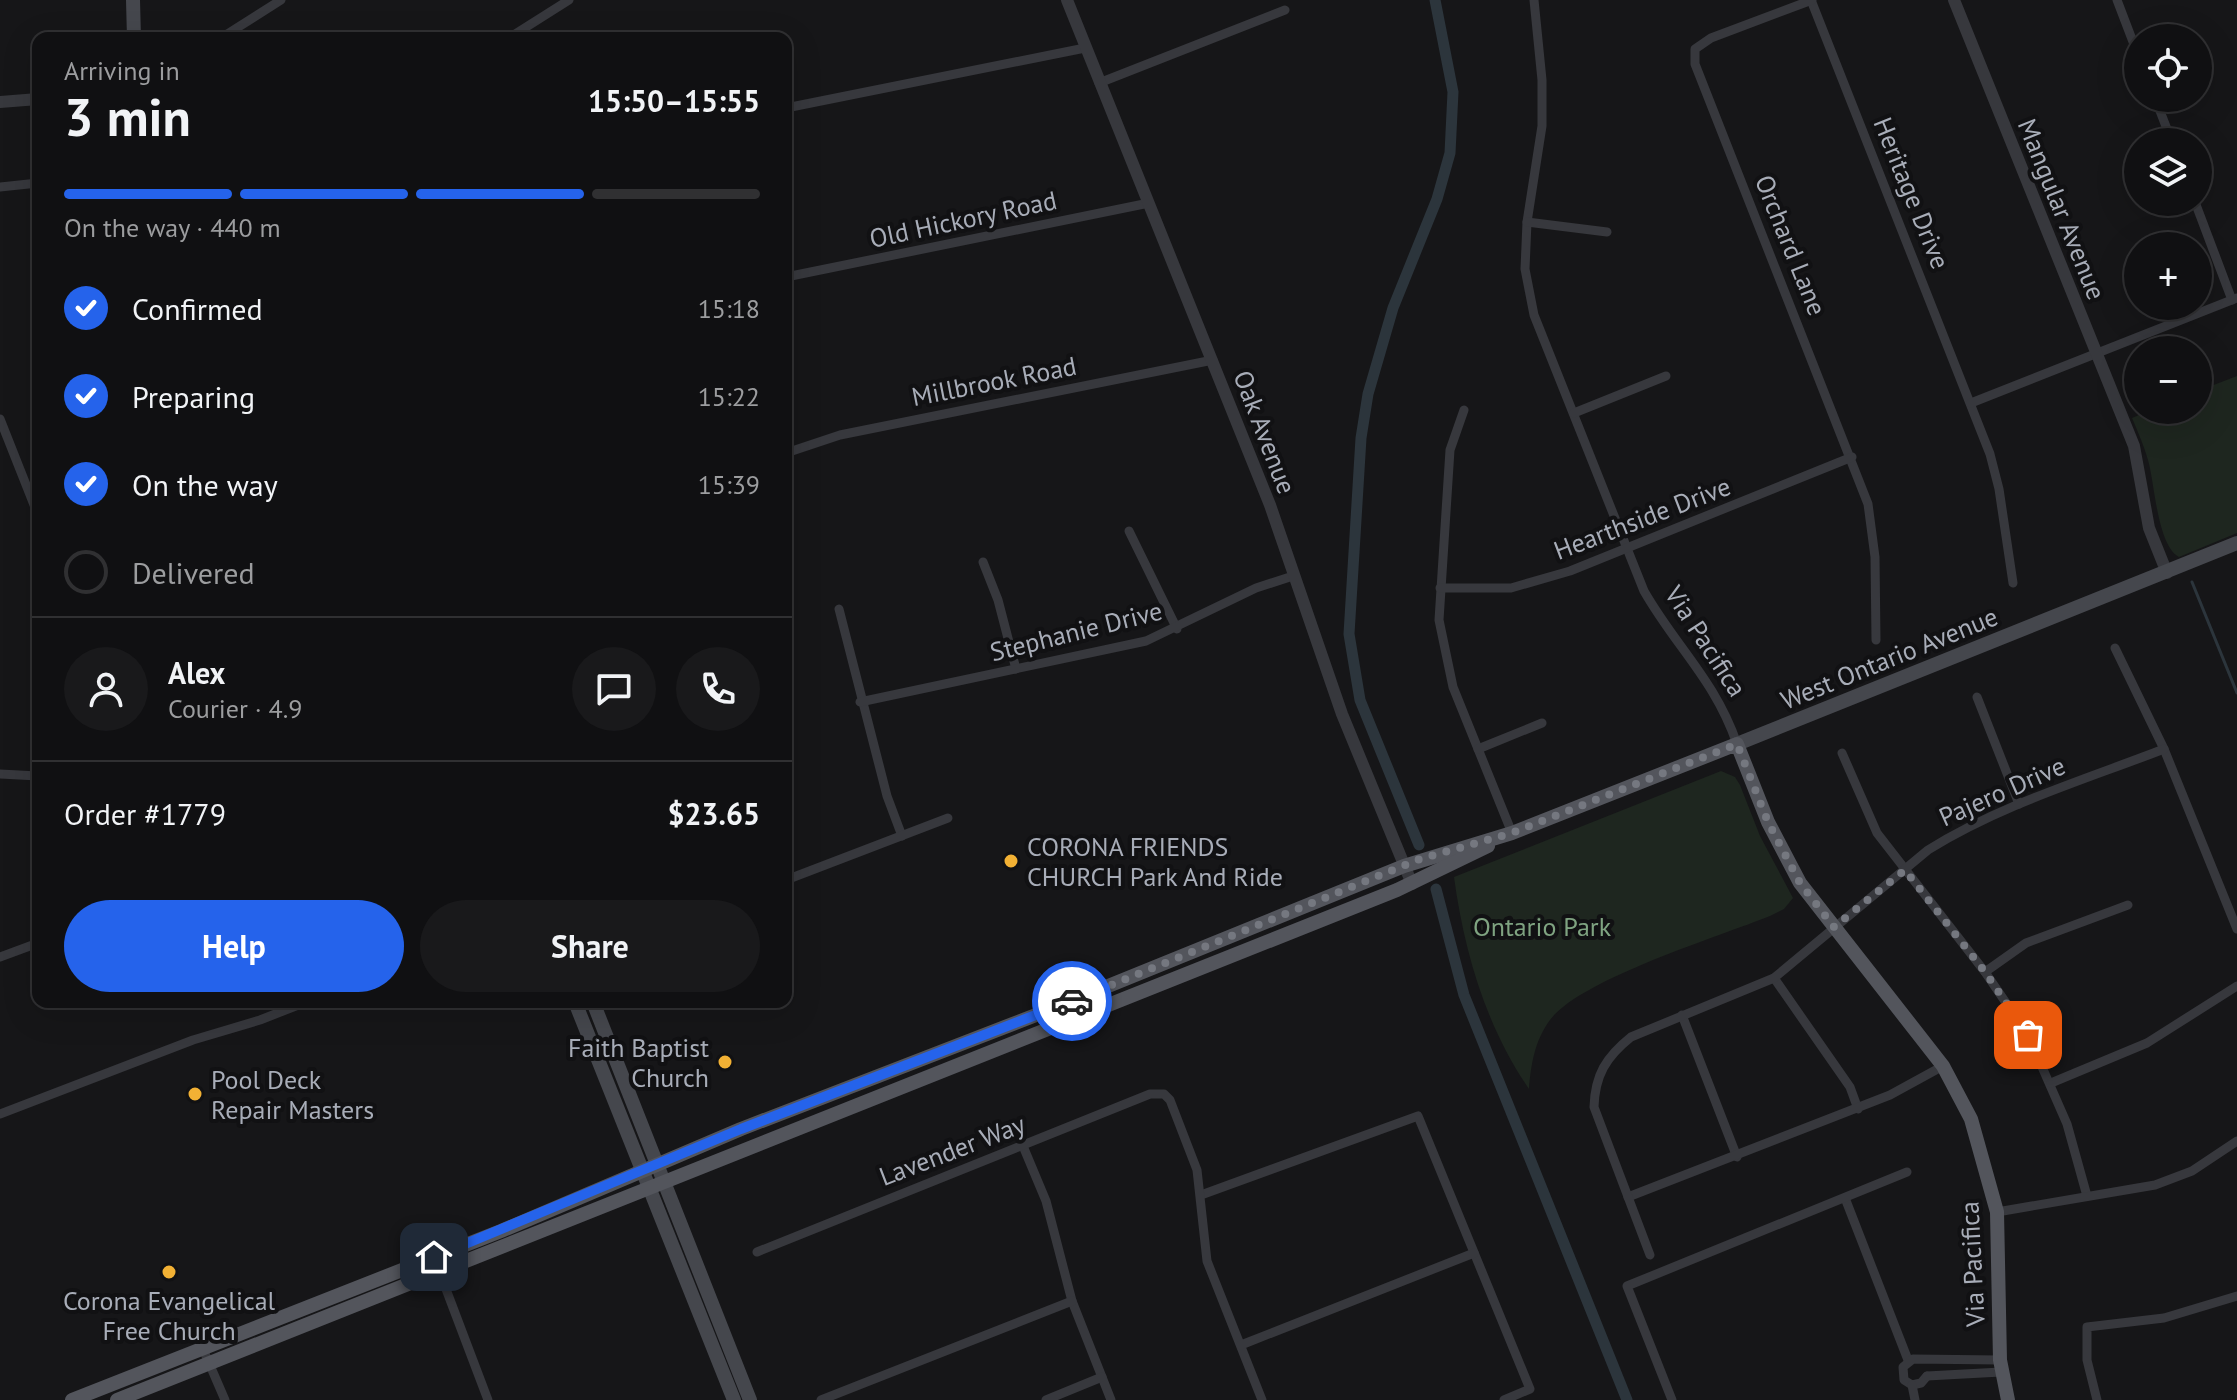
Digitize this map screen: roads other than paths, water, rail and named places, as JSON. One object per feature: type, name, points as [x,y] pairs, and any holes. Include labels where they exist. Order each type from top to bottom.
[{"type":"main road","points":[[133,0],[134,32]]},
{"type":"main road","name":"West Ontario Avenue","points":[[72,1400],[1404,866],[1512,833],[2237,543]]},
{"type":"main road","name":"Via Pacifica","points":[[1737,744],[1768,822],[1800,883],[1943,1066],[1971,1119],[1997,1212],[2001,1366],[2008,1400]]},
{"type":"main road","name":"West Ontario Avenue","points":[[117,1400],[440,1274],[1060,1021],[1412,884],[1512,833]]},
{"type":"main road","points":[[577,1008],[642,1171],[656,1186],[750,1400]]},
{"type":"main road","points":[[595,1008],[657,1164],[656,1186],[734,1400]]},
{"type":"street","points":[[230,32],[281,0]]},
{"type":"street","points":[[518,32],[569,0]]},
{"type":"street","name":"Oak Avenue","points":[[1067,0],[1270,505],[1342,714],[1412,884]]},
{"type":"street","name":"Via Pacifica","points":[[1534,0],[1542,80],[1542,126],[1527,222],[1525,269],[1534,315],[1644,591],[1664,625],[1702,670],[1737,744]]},
{"type":"street","name":"Orchard Lane","points":[[1812,0],[1711,38],[1695,49],[1695,64],[1868,504],[1875,557],[1876,640]]},
{"type":"street","name":"Heritage Drive","points":[[1812,0],[1971,403],[1999,489],[2013,583]]},
{"type":"street","name":"Mangular Avenue","points":[[1954,0],[2134,446],[2149,528],[2167,573]]},
{"type":"street","points":[[2117,0],[2126,24]]},
{"type":"street","points":[[1099,83],[1285,10]]},
{"type":"street","points":[[792,107],[1085,48]]},
{"type":"street","points":[[0,102],[32,99]]},
{"type":"street","points":[[0,187],[32,184]]},
{"type":"street","name":"Old Hickory Road","points":[[792,276],[1149,203]]},
{"type":"street","points":[[1971,403],[2235,299],[2201,216]]},
{"type":"street","points":[[1527,222],[1607,232]]},
{"type":"street","name":"Millbrook Road","points":[[792,451],[840,435],[1213,360]]},
{"type":"street","points":[[1574,413],[1666,376]]},
{"type":"street","points":[[1464,410],[1450,450],[1439,620],[1445,658],[1512,833]]},
{"type":"street","points":[[0,419],[32,500]]},
{"type":"street","name":"Hearthside Drive","points":[[1440,588],[1490,589],[1528,584],[1627,548],[1852,457]]},
{"type":"street","points":[[1129,531],[1177,629]]},
{"type":"street","points":[[983,562],[998,600],[1016,669]]},
{"type":"street","name":"Stephanie Drive","points":[[860,702],[1124,646],[1177,629],[1222,604],[1293,576]]},
{"type":"street","points":[[839,609],[860,702],[902,836]]},
{"type":"street","points":[[2115,648],[2164,749],[2237,929]]},
{"type":"street","points":[[1977,697],[2019,804]]},
{"type":"street","points":[[1478,749],[1542,723]]},
{"type":"street","name":"Pajero Drive","points":[[1650,1255],[1594,1107],[1595,1084],[1613,1052],[1631,1037],[1774,978],[1928,850],[1956,833],[2019,804],[2164,749]]},
{"type":"street","points":[[1842,753],[1877,833],[1985,972],[2028,1035],[2051,1083],[2087,1196]]},
{"type":"street","points":[[0,774],[32,776]]},
{"type":"street","points":[[792,878],[948,818]]},
{"type":"street","points":[[1985,972],[2026,943],[2128,905]]},
{"type":"street","points":[[0,957],[32,945]]},
{"type":"street","points":[[1774,978],[1836,1067],[1858,1109]]},
{"type":"street","points":[[2051,1083],[2147,1043],[2237,986]]},
{"type":"street","points":[[0,1114],[193,1040],[291,1008]]},
{"type":"street","points":[[1682,1015],[1737,1157]]},
{"type":"street","points":[[1628,1197],[1858,1109],[1943,1066]]},
{"type":"street","name":"Lavender Way","points":[[757,1252],[1150,1094],[1164,1094],[1170,1100],[1197,1170],[1201,1195]]},
{"type":"street","points":[[1262,1400],[1207,1261],[1201,1195],[1418,1116],[1530,1389],[1504,1400]]},
{"type":"street","points":[[1997,1212],[2155,1185],[2192,1171],[2237,1141]]},
{"type":"street","points":[[1023,1146],[1046,1201],[1072,1301],[1111,1400]]},
{"type":"street","points":[[1672,1400],[1627,1286],[1907,1172]]},
{"type":"street","points":[[1845,1198],[1908,1360]]},
{"type":"street","points":[[1241,1345],[1474,1253]]},
{"type":"street","points":[[434,1257],[488,1400]]},
{"type":"street","points":[[2097,1400],[2087,1360],[2087,1327],[2164,1318],[2237,1296]]},
{"type":"street","points":[[821,1400],[1072,1301]]},
{"type":"street","points":[[203,1349],[225,1400]]},
{"type":"street","points":[[1908,1360],[2001,1366]]},
{"type":"street","points":[[1908,1360],[1902,1376],[1912,1385],[1915,1400]]},
{"type":"street","points":[[1912,1385],[1921,1383],[1927,1376],[1927,1367],[1921,1360]]},
{"type":"street","points":[[1927,1376],[2001,1366]]},
{"type":"street","points":[[1046,1400],[1102,1377]]},
{"type":"waterway","points":[[1419,845],[1360,700],[1349,634],[1361,438],[1368,394],[1393,308],[1437,199],[1450,153],[1453,92],[1435,0]]},
{"type":"waterway","points":[[2192,582],[2237,693]]},
{"type":"waterway","points":[[1436,889],[1464,995],[1627,1400]]},
{"type":"place","name":"CORONA FRIENDS CHURCH Park And Ride","points":[[1011,861]]},
{"type":"place","name":"Faith Baptist Church","points":[[725,1062]]},
{"type":"place","name":"Pool Deck Repair Masters","points":[[195,1094]]},
{"type":"place","name":"Corona Evangelical Free Church","points":[[169,1272]]},
{"type":"park label","name":"Ontario Park","points":[[1542,926]]}]
